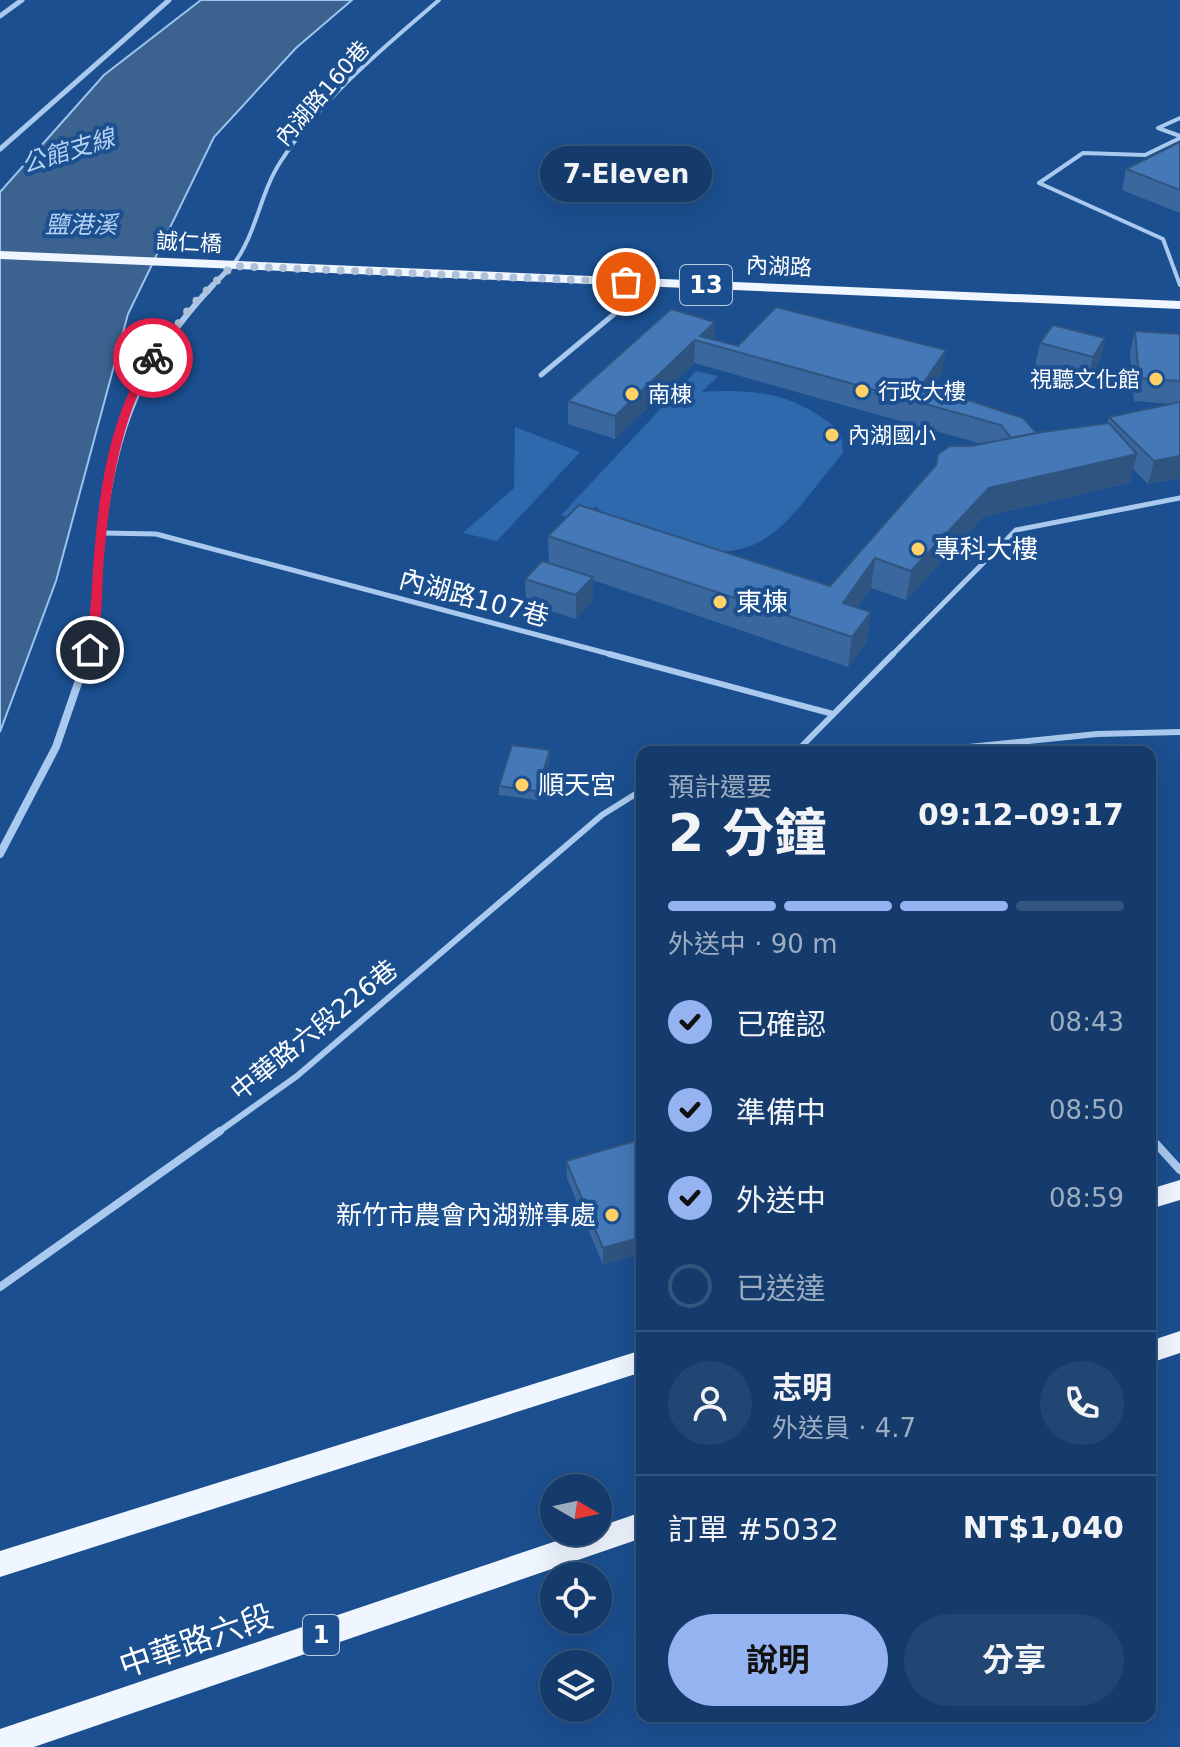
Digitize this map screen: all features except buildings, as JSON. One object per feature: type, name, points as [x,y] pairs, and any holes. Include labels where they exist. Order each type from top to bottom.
[{"type":"main road","name":"誠仁橋","points":[[0,255],[232,266]]},
{"type":"main road","name":"內湖路","points":[[232,266],[1180,305]]},
{"type":"main road","points":[[1156,1197],[1180,1190]]},
{"type":"main road","points":[[1156,1350],[1180,1342]]},
{"type":"main road","points":[[0,1564],[636,1363]]},
{"type":"main road","name":"中華路六段","points":[[0,1744],[636,1527]]},
{"type":"street","points":[[0,16],[22,0]]},
{"type":"street","points":[[0,149],[169,0]]},
{"type":"street","points":[[0,854],[40,788],[78,693],[95,628],[112,458],[141,375],[192,305],[232,266]]},
{"type":"lane","name":"內湖路160巷","points":[[232,266],[248,249],[265,189],[299,138],[374,56],[439,0]]},
{"type":"lane","points":[[1180,118],[1158,128],[1180,137]]},
{"type":"lane","points":[[1180,137],[1145,155],[1083,153],[1039,183],[1163,239],[1180,285]]},
{"type":"lane","points":[[541,375],[625,305],[626,282]]},
{"type":"lane","points":[[802,746],[1016,530],[1180,498]]},
{"type":"lane","name":"內湖路107巷","points":[[103,533],[156,534],[833,714]]},
{"type":"lane","points":[[978,746],[1097,734],[1180,732]]},
{"type":"lane","name":"中華路六段226巷","points":[[0,1287],[297,1076],[602,815],[636,794]]},
{"type":"lane","points":[[1156,1144],[1180,1170]]},
{"type":"shaded area","points":[[696,371],[718,376],[702,392],[741,391],[776,396],[808,409],[841,432],[843,453],[789,519],[753,545],[730,551],[703,551],[628,535],[596,506],[582,522],[561,515]]},
{"type":"shaded area","points":[[515,427],[580,452],[497,541],[463,533],[514,488]]},
{"type":"water","name":"鹽港溪","points":[[201,0],[352,0],[296,48],[214,137],[128,314],[56,581],[0,732],[0,192],[104,75]]},
{"type":"way so far","points":[[153,358],[192,305],[232,266],[626,282]]},
{"type":"place","name":"7-Eleven","points":[[626,282]]},
{"type":"place","name":"視聽文化館","points":[[1156,379]]},
{"type":"place","name":"行政大樓","points":[[862,391]]},
{"type":"place","name":"南棟","points":[[632,394]]},
{"type":"place","name":"內湖國小","points":[[832,435]]},
{"type":"place","name":"專科大樓","points":[[918,549]]},
{"type":"place","name":"東棟","points":[[720,602]]},
{"type":"place","name":"順天宮","points":[[522,785]]},
{"type":"place","name":"新竹市農會內湖辦事處","points":[[612,1215]]},
{"type":"route","points":[[90,650],[95,628],[98,567],[112,458],[141,375],[153,358]]},
{"type":"water label","name":"公館支線","points":[[68,151]]}]
